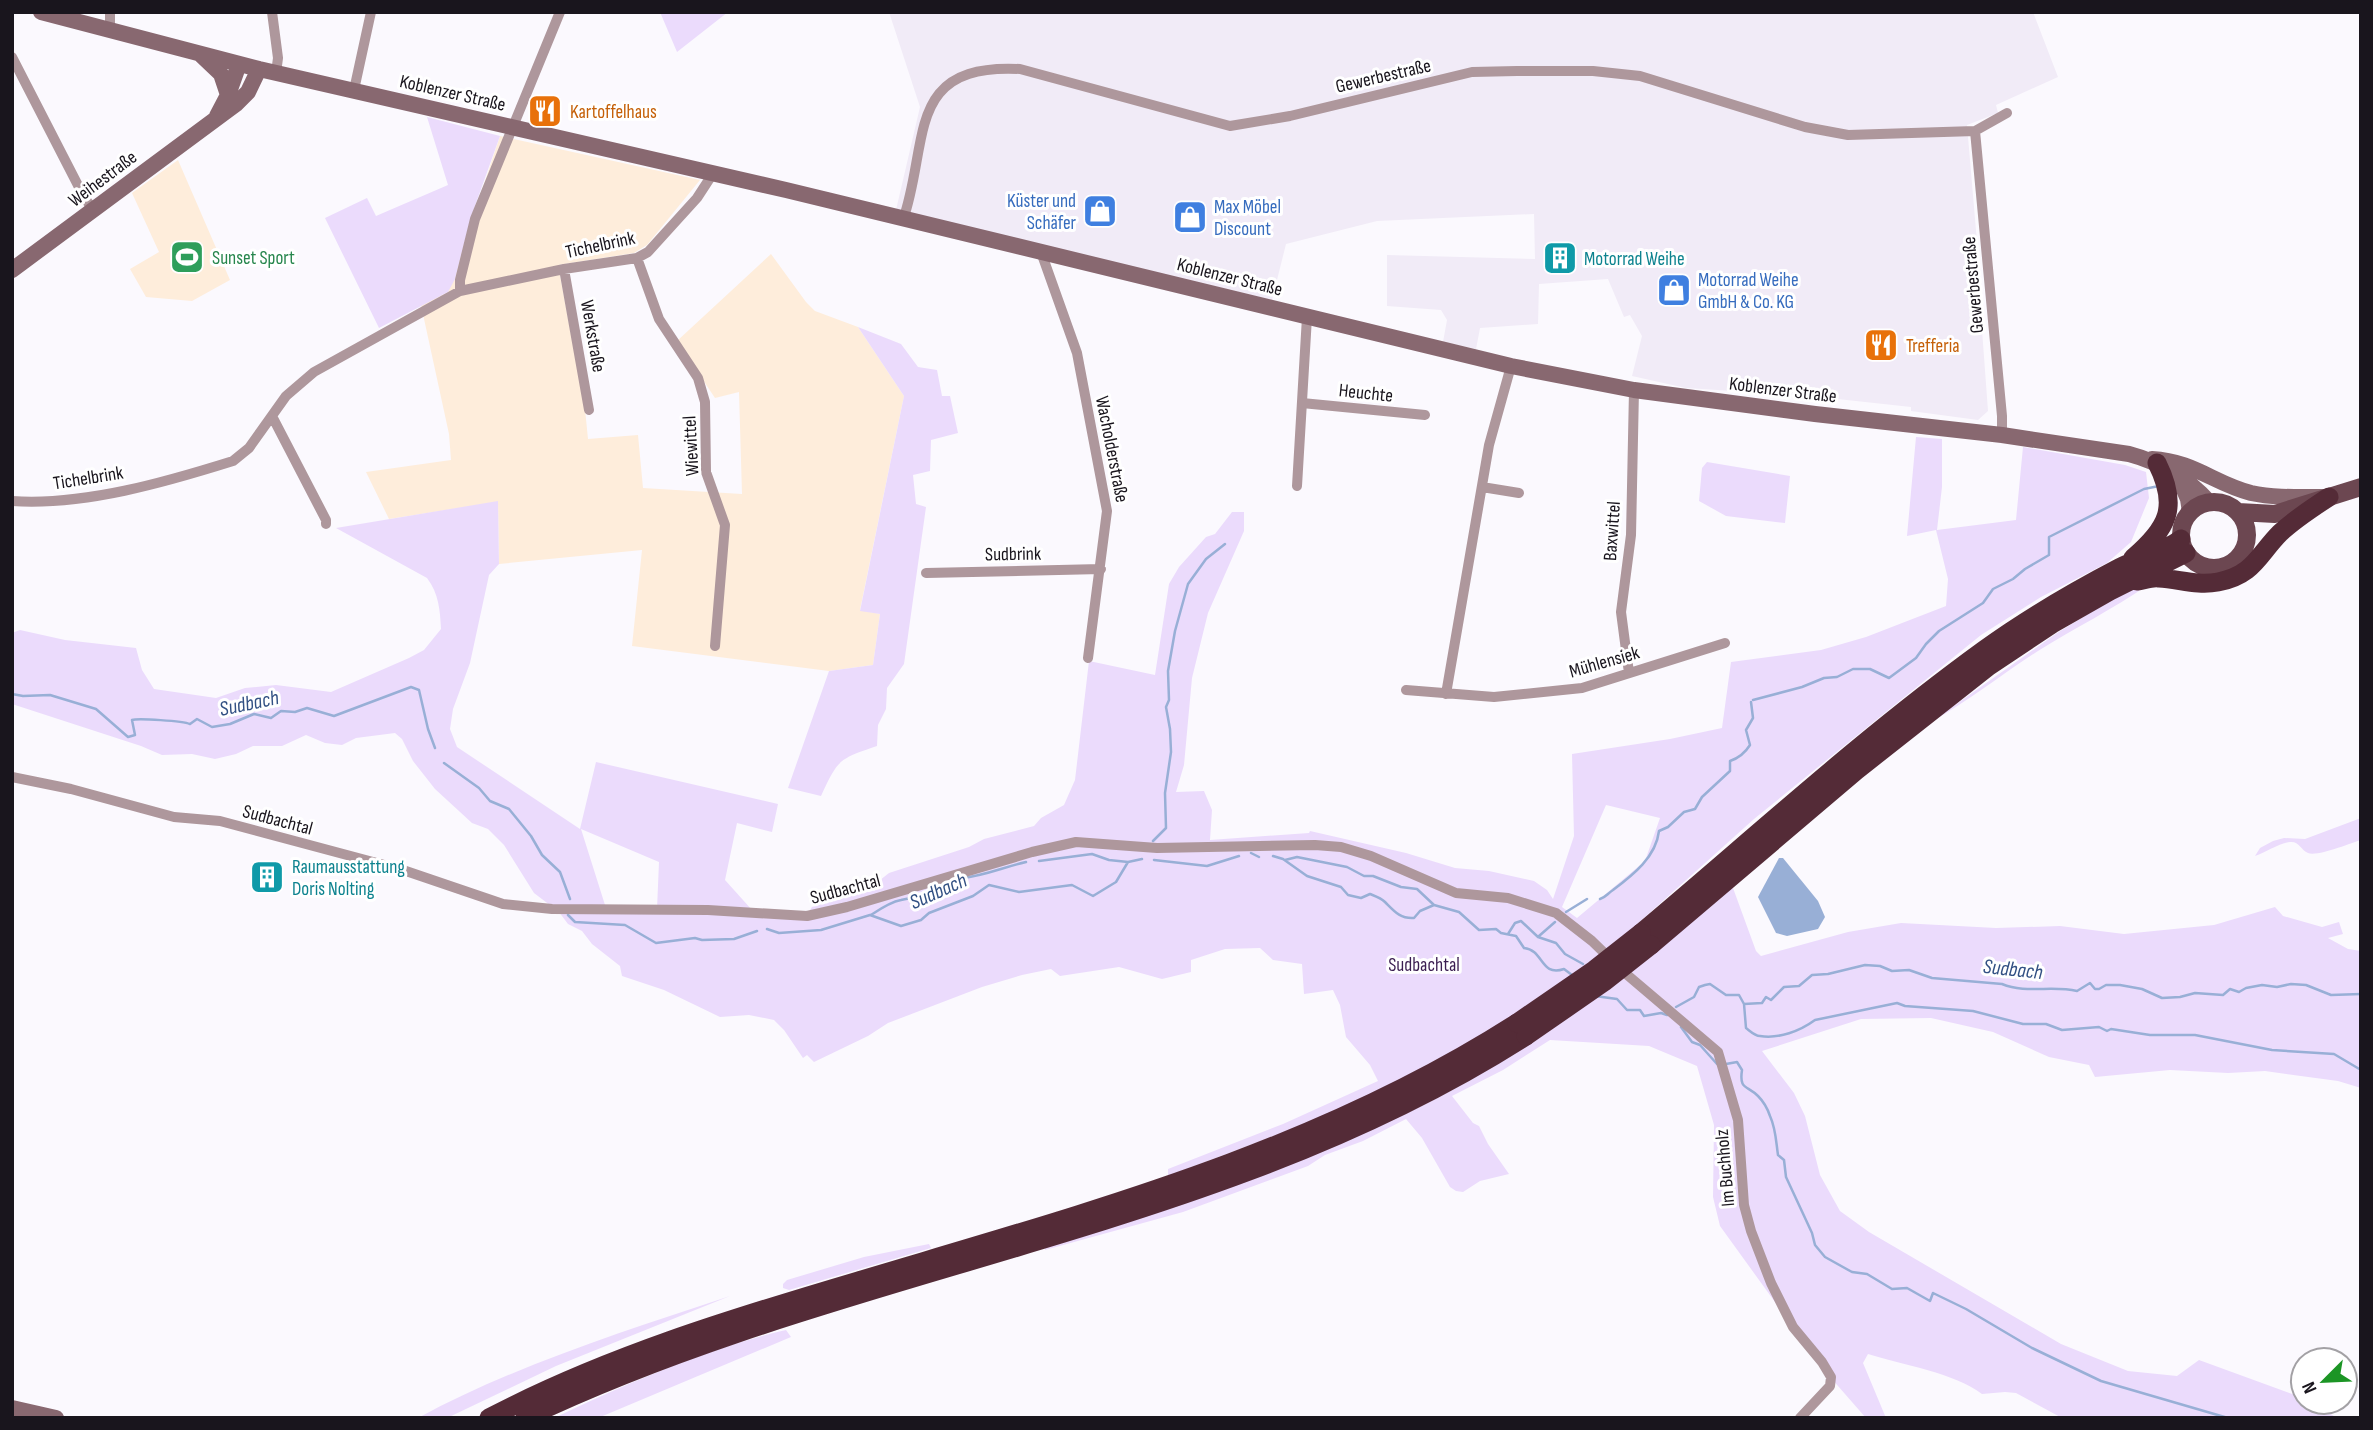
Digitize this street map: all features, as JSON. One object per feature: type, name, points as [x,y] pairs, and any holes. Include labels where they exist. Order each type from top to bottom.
[{"type":"highway","points":[[2124,566],[2146,547],[2160,530],[2167,515],[2170,498],[2166,481],[2152,461]]},
{"type":"highway","points":[[2110,591],[2157,577],[2199,584],[2234,577],[2251,568],[2279,534],[2329,497]]},
{"type":"highway","points":[[489,1418],[557,1386],[718,1325],[1094,1210],[1224,1167],[1380,1100],[1521,1029],[1593,989],[1646,939],[1917,701],[1985,649],[2035,616],[2124,566],[2172,546],[2184,546]]},
{"type":"highway","points":[[1646,939],[1989,666],[2052,624],[2184,546]]},
{"type":"highway","points":[[525,1418],[640,1368],[724,1338],[1035,1243],[1229,1180],[1388,1113],[1442,1085],[1521,1029]]},
{"type":"main road","name":"Koblenzer Straße","points":[[41,12],[259,69],[786,190],[1511,366],[1634,390],[2002,435],[2129,454],[2152,461],[2195,486],[2208,502],[2225,504],[2238,512],[2275,514],[2361,487]]},
{"type":"main road","points":[[199,54],[221,74],[228,95]]},
{"type":"main road","name":"Weihestraße","points":[[216,118],[239,64]]},
{"type":"main road","name":"Weihestraße","points":[[12,270],[236,104],[248,92],[259,69]]},
{"type":"main road","points":[[2152,461],[2177,462],[2250,493],[2329,497]]},
{"type":"main road","points":[[2179,478],[2190,512]]},
{"type":"main road","points":[[2184,546],[2185,520],[2190,512],[2208,502]]},
{"type":"main road","points":[[2238,512],[2244,520],[2247,539]]},
{"type":"main road","name":"Koblenzer Straße","points":[[2184,546],[2192,560],[2208,568],[2226,566],[2240,555],[2247,539],[2275,514]]},
{"type":"main road","points":[[12,1408],[56,1418]]},
{"type":"street","points":[[110,12],[110,30]]},
{"type":"street","points":[[272,12],[278,58],[276,73]]},
{"type":"street","points":[[354,90],[371,12]]},
{"type":"street","points":[[460,291],[460,280],[475,219],[560,12]]},
{"type":"street","points":[[12,57],[84,197],[94,211]]},
{"type":"street","name":"Gewerbestraße","points":[[904,220],[926,112],[937,94],[962,76],[990,68],[1020,69],[1230,126],[1290,116],[1472,72],[1592,71],[1640,76],[1805,127],[1848,135],[1975,131],[2007,113]]},
{"type":"street","name":"Gewerbestraße","points":[[1975,131],[2002,435]]},
{"type":"street","name":"Tichelbrink","points":[[12,501],[104,495],[233,461],[249,449],[286,396],[314,372],[460,291],[564,269],[637,258],[648,252],[696,198],[712,174]]},
{"type":"street","name":"Wacholderstraße","points":[[1041,251],[1077,354],[1107,511],[1088,658]]},
{"type":"street","name":"Wiewittel","points":[[637,258],[659,319],[698,378],[705,402],[706,472],[725,525],[715,646]]},
{"type":"street","name":"Werkstraße","points":[[564,269],[589,410]]},
{"type":"street","points":[[1297,486],[1307,317]]},
{"type":"street","points":[[1446,694],[1489,445],[1511,366]]},
{"type":"street","name":"Baxwittel","points":[[1629,673],[1621,612],[1630,535],[1634,390]]},
{"type":"street","name":"Heuchte","points":[[1303,403],[1426,415]]},
{"type":"street","points":[[272,418],[326,524]]},
{"type":"street","points":[[1482,487],[1519,493]]},
{"type":"street","name":"Sudbrink","points":[[926,573],[1101,569]]},
{"type":"street","name":"Mühlensiek","points":[[1406,690],[1494,697],[1582,688],[1725,643]]},
{"type":"street","name":"Sudbachtal","points":[[12,777],[71,789],[174,817],[220,821],[403,870],[503,904],[526,907],[602,911],[708,910],[807,916],[1076,842],[1157,848],[1315,845],[1341,847],[1371,856],[1456,893],[1508,898],[1556,913],[1592,941]]},
{"type":"street","name":"Im Buchholz","points":[[1592,941],[1625,973],[1718,1052],[1738,1120],[1744,1205],[1751,1231],[1770,1283],[1793,1328],[1822,1362],[1830,1377],[1830,1386],[1800,1418]]},
{"type":"shaded area","points":[[889,12],[2033,12],[2058,77],[1996,105],[1998,113],[1967,125],[1988,411],[1978,420],[1911,411],[1911,407],[1810,396],[1686,388],[1632,376],[1642,336],[1630,315],[1624,317],[1608,279],[1539,284],[1538,324],[1480,328],[1476,349],[1443,342],[1447,320],[1441,310],[1387,306],[1387,255],[1535,259],[1534,214],[1377,221],[1286,244],[1272,300],[896,210],[920,107]]},
{"type":"shaded area","points":[[500,136],[700,180],[647,245],[634,253],[558,265],[585,409],[588,439],[638,435],[643,488],[742,494],[739,392],[715,398],[677,341],[771,254],[815,311],[858,327],[904,396],[860,610],[880,614],[873,665],[829,671],[632,646],[642,550],[499,564],[498,502],[389,519],[366,472],[451,460],[449,434],[421,305],[448,292]]},
{"type":"shaded area","points":[[178,160],[230,280],[192,301],[146,297],[130,269],[159,252],[132,193]]},
{"type":"green space","points":[[660,12],[728,12],[677,52]]},
{"type":"green space","points":[[427,117],[500,136],[471,217],[455,279],[448,292],[379,328],[325,218],[367,198],[376,216],[448,185]]},
{"type":"green space","points":[[858,327],[901,344],[918,367],[937,370],[942,396],[950,396],[958,433],[931,440],[930,471],[913,475],[916,504],[926,507],[904,664],[887,688],[886,709],[878,725],[877,746],[841,762],[821,796],[788,788],[829,671],[873,665],[880,614],[860,611],[904,396]]},
{"type":"green space","name":"Sudbachtal","points":[[1916,437],[1942,439],[1942,487],[1937,530],[2016,520],[2023,447],[2125,465],[2146,472],[2149,498],[2131,542],[2107,563],[2041,597],[1981,635],[1754,819],[1635,926],[1733,888],[1756,951],[1761,956],[1848,932],[1901,923],[1996,928],[2060,926],[2124,934],[2214,925],[2275,907],[2283,916],[2322,927],[2339,922],[2343,934],[2328,938],[2348,949],[2361,951],[2361,1088],[2338,1081],[2265,1071],[2228,1073],[2170,1070],[2095,1077],[2089,1065],[2049,1057],[1993,1032],[1931,1018],[1861,1019],[1762,1051],[1794,1093],[1805,1116],[1820,1175],[1840,1211],[1869,1232],[2061,1344],[2128,1371],[2177,1376],[2199,1360],[2289,1393],[2289,1416],[2337,1418],[2062,1418],[2016,1393],[1982,1394],[1958,1380],[1868,1354],[1863,1363],[1886,1418],[1866,1418],[1824,1370],[1720,1226],[1713,1197],[1714,1125],[1697,1066],[1649,1046],[1550,1040],[1503,1070],[1452,1096],[1473,1123],[1479,1126],[1509,1174],[1480,1181],[1463,1192],[1450,1187],[1422,1138],[1406,1119],[1363,1141],[1325,1155],[1308,1166],[1183,1212],[1045,1250],[1045,1247],[1262,1173],[1348,1140],[1408,1113],[1530,1044],[1481,1036],[1377,1092],[1298,1127],[1168,1176],[1168,1169],[1283,1124],[1378,1081],[1370,1065],[1346,1037],[1340,1005],[1333,990],[1304,994],[1302,964],[1273,960],[1260,948],[1225,949],[1191,960],[1191,972],[1162,979],[1119,967],[1060,976],[1051,969],[982,987],[888,1023],[868,1036],[814,1062],[807,1055],[803,1058],[774,1020],[749,1015],[720,1017],[664,990],[622,976],[620,966],[534,893],[504,845],[488,829],[472,823],[435,789],[413,761],[402,739],[395,733],[356,738],[342,745],[325,743],[306,735],[282,746],[253,746],[215,759],[192,754],[162,755],[12,704],[12,633],[20,630],[65,640],[136,648],[142,670],[154,689],[216,698],[245,688],[276,685],[331,692],[424,650],[441,629],[436,596],[427,578],[336,528],[498,501],[499,564],[489,575],[470,663],[453,709],[450,729],[457,747],[580,829],[596,762],[778,804],[772,832],[737,823],[725,880],[752,910],[808,913],[812,907],[870,888],[889,873],[969,847],[984,839],[1034,826],[1041,818],[1064,805],[1075,780],[1089,661],[1155,675],[1169,584],[1179,567],[1206,537],[1215,534],[1232,512],[1244,512],[1244,531],[1208,613],[1192,678],[1184,765],[1176,792],[1204,791],[1212,810],[1210,840],[1310,831],[1406,853],[1455,868],[1489,871],[1534,881],[1547,890],[1553,899],[1574,836],[1572,754],[1722,728],[1731,662],[1821,650],[1866,637],[1946,606],[1948,579],[1936,530],[1907,536]],"holes":[[[1606,805],[1660,818],[1645,861],[1577,918],[1562,907]],[[581,829],[659,862],[657,909],[605,905]]]},
{"type":"green space","points":[[1707,462],[1790,476],[1785,523],[1726,516],[1699,501],[1702,468]]},
{"type":"green space","points":[[2139,583],[2148,585],[2038,651],[1931,722],[2057,633]]},
{"type":"green space","points":[[2361,818],[2361,840],[2312,854],[2290,842],[2255,856],[2260,848],[2273,841],[2284,838],[2305,839]]},
{"type":"green space","points":[[929,1244],[931,1248],[789,1290],[783,1288],[787,1280],[864,1257]]},
{"type":"green space","points":[[730,1296],[556,1366],[447,1418],[418,1418],[532,1365]]},
{"type":"green space","points":[[786,1330],[791,1337],[598,1418],[554,1418],[697,1357]]},
{"type":"water","points":[[1779,858],[1783,858],[1818,901],[1825,917],[1818,929],[1787,936],[1776,933],[1758,897]]},
{"type":"waterway","points":[[1753,700],[1824,678],[1837,677],[1853,669],[1870,669],[1889,678],[1916,658],[1939,631],[1983,603],[1993,589],[2049,555],[2049,537],[2144,489],[2159,486]]},
{"type":"waterway","points":[[1153,841],[1166,828],[1165,793],[1171,752],[1166,707],[1169,700],[1168,671],[1175,631],[1188,584],[1206,559],[1225,544]]},
{"type":"waterway","name":"Sudbach","points":[[12,694],[50,695],[96,709],[128,737],[135,735],[132,720],[190,724],[197,719],[212,727],[230,724],[254,714],[271,718],[281,711],[295,712],[307,708],[334,716],[411,687],[419,690],[435,748]]},
{"type":"waterway","points":[[1600,899],[1636,872],[1653,849],[1659,831],[1668,827],[1684,812],[1695,809],[1702,797],[1730,771],[1730,761],[1748,748],[1750,745],[1746,730],[1753,718],[1751,702]]},
{"type":"waterway","name":"Sudbach","points":[[444,763],[479,788],[490,801],[509,809],[531,836],[542,855],[560,872],[570,899]]},
{"type":"waterway","name":"Sudbach","points":[[1251,853],[1259,857]]},
{"type":"waterway","name":"Sudbach","points":[[1039,861],[1092,854],[1109,860],[1128,862],[1142,859]]},
{"type":"waterway","name":"Sudbach","points":[[1154,860],[1207,866],[1239,856]]},
{"type":"waterway","name":"Sudbach","points":[[1273,856],[1283,859],[1307,876],[1341,887],[1348,895],[1361,898],[1370,894],[1378,897],[1405,917],[1414,918],[1420,911],[1434,905]]},
{"type":"waterway","name":"Sudbach","points":[[1285,860],[1297,857],[1347,867],[1364,876],[1373,876],[1401,887],[1417,889],[1434,905],[1459,912],[1479,930],[1496,929],[1501,933],[1516,936],[1524,948],[1535,953],[1550,969],[1564,969],[1572,975]]},
{"type":"waterway","name":"Sudbach","points":[[962,878],[1026,862]]},
{"type":"waterway","name":"Sudbach","points":[[767,929],[779,933],[821,930],[870,915],[901,926],[921,920],[929,913],[973,896],[989,885],[1019,892],[1072,885],[1093,896],[1116,882],[1128,862]]},
{"type":"waterway","name":"Sudbach","points":[[871,915],[893,902],[922,895],[936,886]]},
{"type":"waterway","points":[[1566,912],[1587,899]]},
{"type":"waterway","name":"Sudbach","points":[[568,915],[575,922],[625,925],[656,943],[695,938],[734,939],[757,931]]},
{"type":"waterway","name":"Sudbach","points":[[1508,934],[1515,923],[1521,921],[1538,937],[1556,943],[1565,954],[1583,964]]},
{"type":"waterway","points":[[1539,936],[1555,922]]},
{"type":"waterway","name":"Sudbach","points":[[1676,1007],[1694,997],[1699,987],[1705,985],[1710,984],[1726,995],[1739,995],[1744,1004],[1762,1003],[1766,997],[1771,1000],[1784,987],[1799,986],[1812,975],[1865,965],[1880,966],[1892,971],[1909,970],[1932,978],[2020,988],[2077,991],[2090,983],[2095,989],[2106,985],[2120,985],[2142,989],[2162,998],[2195,993],[2223,995],[2230,989],[2239,992],[2262,985],[2277,987],[2291,984],[2306,985],[2331,995],[2361,994]]},
{"type":"waterway","name":"Sudbach","points":[[1595,996],[1617,999],[1627,1010],[1640,1010],[1644,1016],[1661,1013],[1667,1015]]},
{"type":"waterway","points":[[1744,1004],[1746,1028],[1754,1034],[1767,1037],[1796,1031],[1815,1020],[1897,1003],[1905,1006],[1973,1011],[2023,1024],[2046,1024],[2062,1030],[2099,1027],[2107,1031],[2111,1029],[2150,1035],[2195,1035],[2272,1050],[2334,1054],[2361,1070]]},
{"type":"waterway","points":[[1681,1027],[1692,1042],[1700,1045],[1717,1064]]},
{"type":"waterway","points":[[1726,1064],[1737,1062],[1742,1070],[1743,1084],[1758,1096],[1767,1108],[1774,1126],[1778,1155],[1784,1160],[1786,1177],[1815,1245],[1825,1257],[1852,1272],[1867,1274],[1892,1289],[1907,1288],[1930,1301],[1933,1293],[2032,1348],[2101,1381],[2228,1418]]},
{"type":"place","name":"Kartoffelhaus","points":[[545,111]]},
{"type":"place","name":"Küster und Schäfer","points":[[1100,211]]},
{"type":"place","name":"Max Möbel Discount","points":[[1190,217]]},
{"type":"place","name":"Sunset Sport","points":[[187,257]]},
{"type":"place","name":"Motorrad Weihe","points":[[1560,258]]},
{"type":"place","name":"Motorrad Weihe GmbH & Co. KG","points":[[1674,290]]},
{"type":"place","name":"Trefferia","points":[[1881,345]]},
{"type":"place","name":"Raumausstattung Doris Nolting","points":[[267,877]]}]
